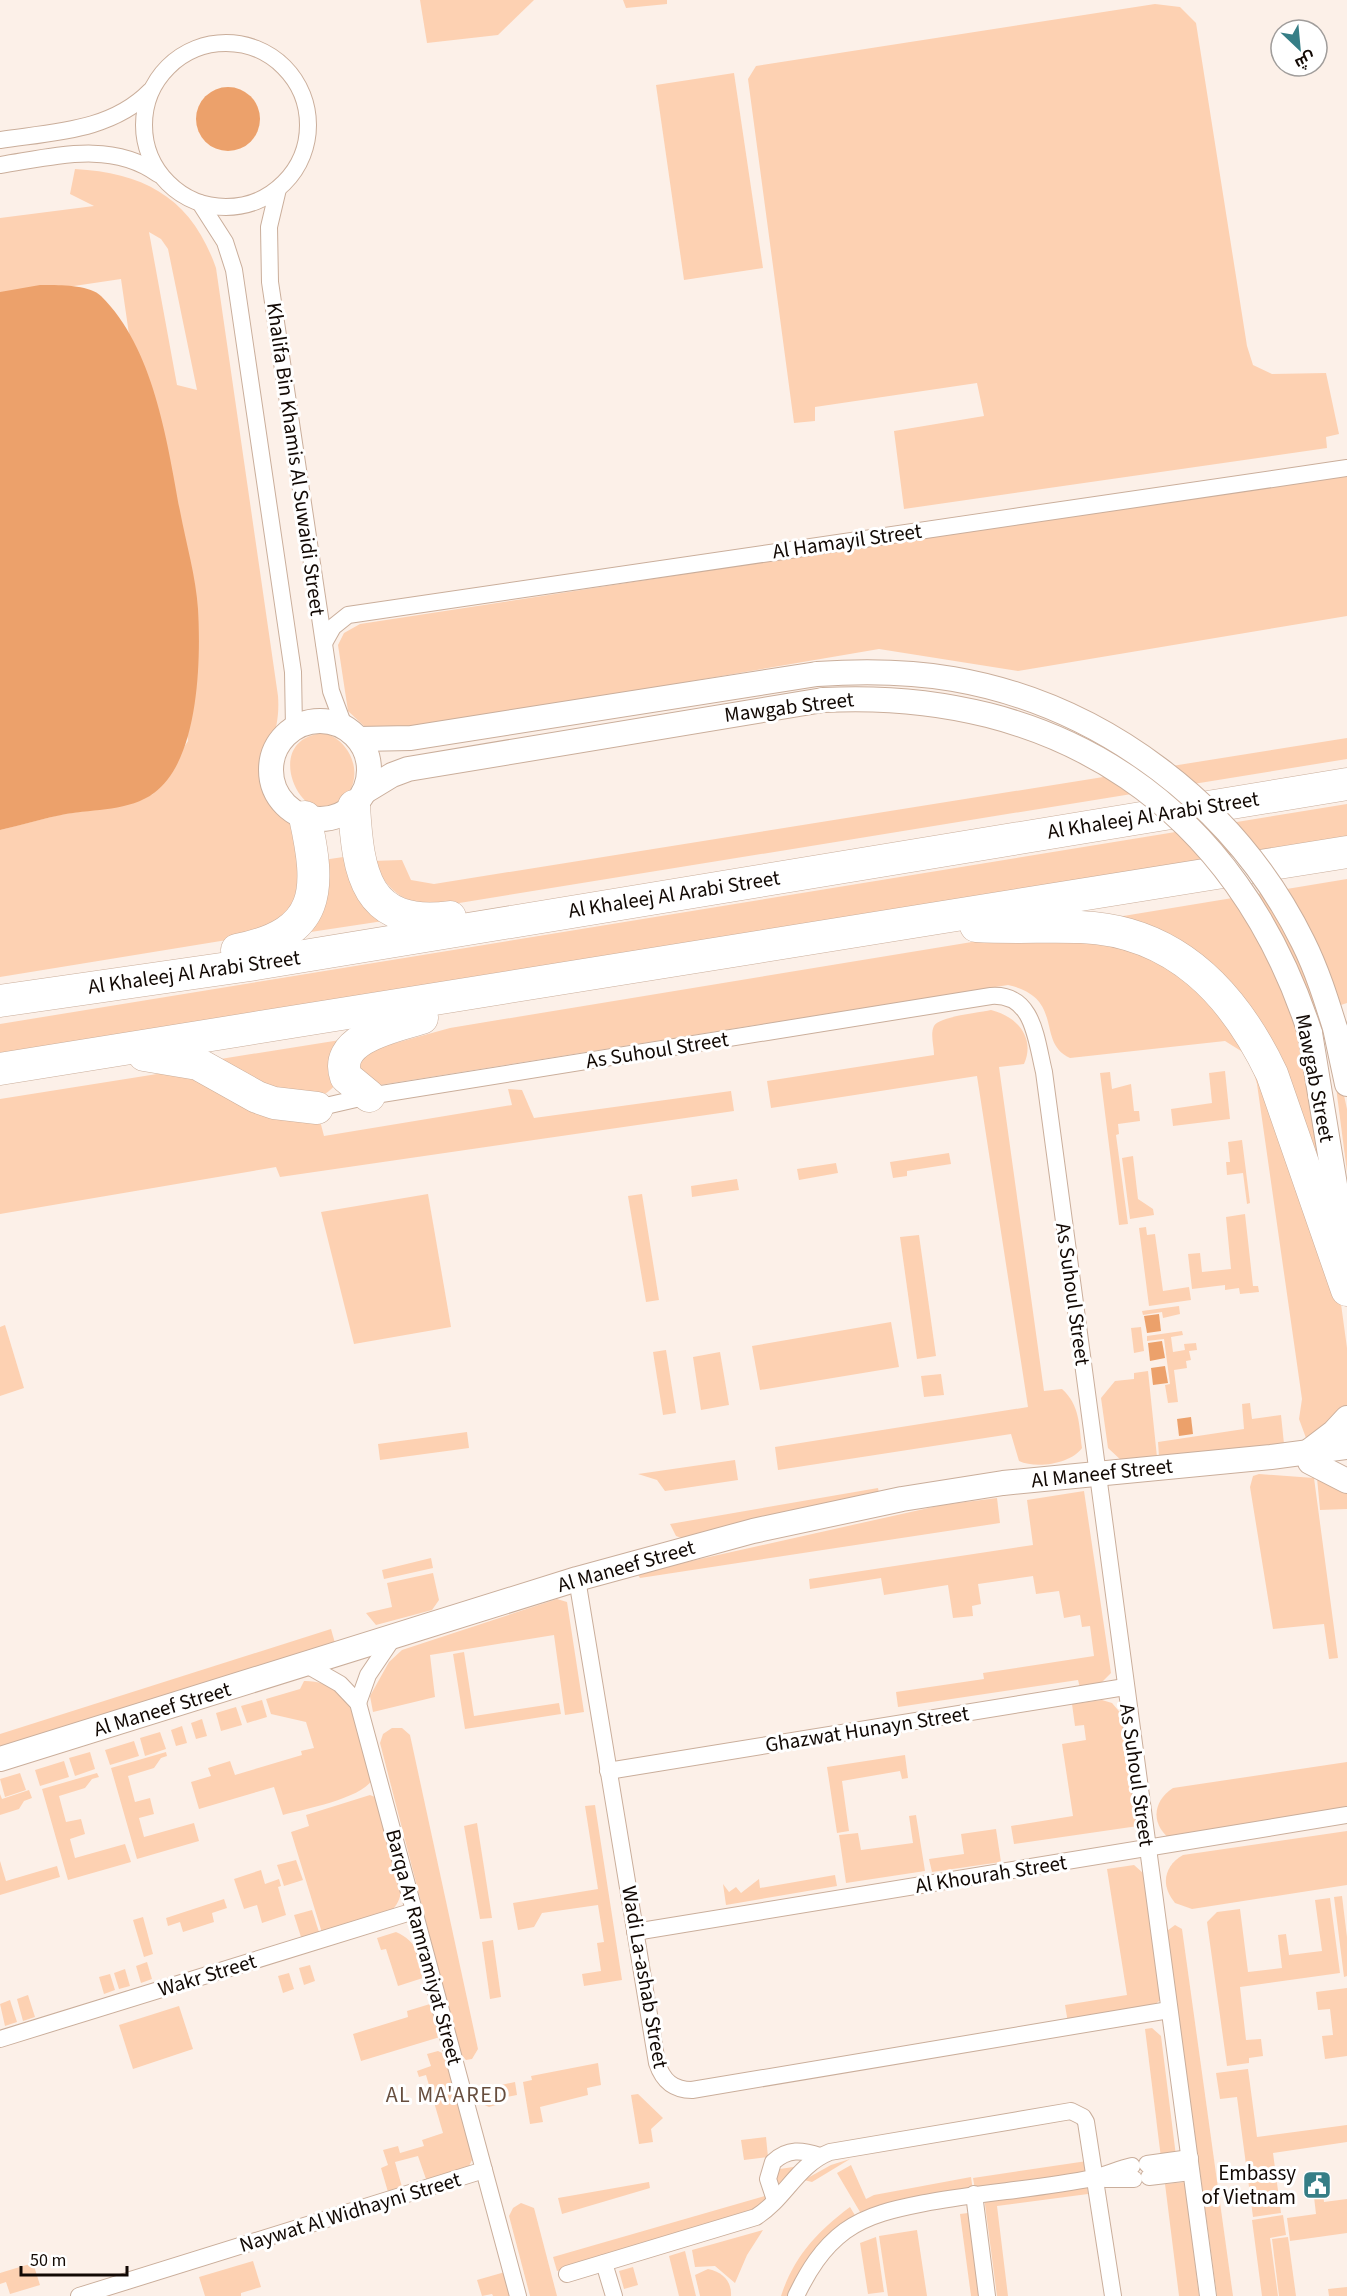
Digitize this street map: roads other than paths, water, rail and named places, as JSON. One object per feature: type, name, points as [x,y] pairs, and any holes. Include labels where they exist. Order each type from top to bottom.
[{"type":"highway","name":"Al Khaleej Al Arabi Street","points":[[13,999],[256,964],[665,894],[1347,784]]},
{"type":"highway","points":[[359,799],[357,852],[366,881],[380,902],[414,919],[426,920],[630,894],[665,894]]},
{"type":"highway","points":[[13,999],[256,946],[279,937],[304,914],[315,888],[314,857],[305,817]]},
{"type":"highway","points":[[0,1070],[506,990],[1347,852]]},
{"type":"highway","points":[[912,923],[1020,928],[1082,927],[1120,932],[1154,944],[1186,962],[1215,986],[1257,1041],[1272,1074],[1347,1290]]},
{"type":"highway","points":[[369,1096],[351,1084],[344,1072],[345,1057],[357,1044],[373,1034],[506,990]]},
{"type":"highway","points":[[111,1051],[198,1064],[257,1097],[274,1103],[316,1108]]},
{"type":"main road","name":"Mawgab Street","points":[[351,733],[420,737],[817,674],[908,673],[953,679],[997,689],[1083,721],[1122,743],[1160,769],[1227,830],[1281,903],[1317,974],[1335,1028],[1347,1084]]},
{"type":"main road","name":"Mawgab Street","points":[[359,799],[392,775],[416,768],[823,699],[909,699],[993,715],[1073,745],[1136,784],[1178,817],[1235,880],[1279,953],[1297,992],[1310,1033],[1347,1259]]},
{"type":"main road","points":[[318,721],[351,733],[370,765],[359,799],[331,818],[305,817],[292,811],[282,801],[271,776],[276,749],[294,729],[318,721]]},
{"type":"main road","points":[[1347,1418],[1310,1456],[1347,1481]]},
{"type":"main road","name":"Al Maneef Street","points":[[1310,1456],[1347,1447]]},
{"type":"main road","name":"Al Maneef Street","points":[[0,1759],[577,1579],[696,1545],[868,1506],[965,1489],[1096,1472],[1271,1457],[1310,1456],[1347,1462]]},
{"type":"street","points":[[0,140],[71,129],[106,120],[138,103],[176,60],[208,45],[240,44],[255,48],[281,63],[300,88],[309,120],[304,152],[289,178],[278,189],[260,200],[241,206],[220,207],[200,203],[186,197],[163,177],[134,160],[101,153],[0,165]]},
{"type":"street","points":[[153,88],[146,106],[144,124],[152,161],[163,177]]},
{"type":"street","name":"Khalifa Bin Khamis Al Suwaidi Street","points":[[278,189],[268,236],[270,282],[331,691],[351,733]]},
{"type":"street","name":"Khalifa Bin Khamis Al Suwaidi Street","points":[[200,203],[225,242],[234,270],[293,672],[294,729]]},
{"type":"street","name":"Al Hamayil Street","points":[[348,615],[1347,468]]},
{"type":"street","points":[[317,598],[332,609],[348,615]]},
{"type":"street","points":[[324,643],[333,627],[348,615]]},
{"type":"street","name":"As Suhoul Street","points":[[316,1108],[369,1096],[991,996],[1000,995],[1014,1000],[1025,1010],[1032,1023],[1044,1072],[1208,2296]]},
{"type":"street","name":"Wadi La-ashab Street","points":[[577,1579],[657,2063],[665,2081],[682,2090],[1169,2010]]},
{"type":"street","points":[[305,1664],[339,1684],[358,1703],[375,1662],[393,1638]]},
{"type":"street","name":"Ghazwat Hunayn Street","points":[[608,1770],[1125,1687]]},
{"type":"street","name":"Barqa Ar Ramramiyat Street","points":[[358,1703],[518,2296]]},
{"type":"street","name":"Al Khourah Street","points":[[635,1932],[1347,1815]]},
{"type":"street","name":"Wakr Street","points":[[0,2039],[414,1911]]},
{"type":"street","points":[[567,2274],[748,2220],[763,2212],[801,2169],[820,2156],[839,2149],[1071,2111],[1083,2117],[1086,2122],[1113,2296]]},
{"type":"street","points":[[775,2200],[768,2179],[773,2162],[790,2151],[806,2151],[820,2156]]},
{"type":"street","points":[[796,2296],[807,2272],[824,2250],[845,2231],[869,2217],[896,2208],[974,2194],[1190,2165]]},
{"type":"street","name":"Naywat Al Widhayni Street","points":[[79,2296],[484,2170]]},
{"type":"street","points":[[974,2194],[987,2296]]},
{"type":"street","points":[[604,2263],[614,2296]]},
{"type":"place","name":"Embassy of Vietnam","points":[[1317,2185]]},
{"type":"district","name":"AL MA'ARED","points":[[447,2094]]}]
